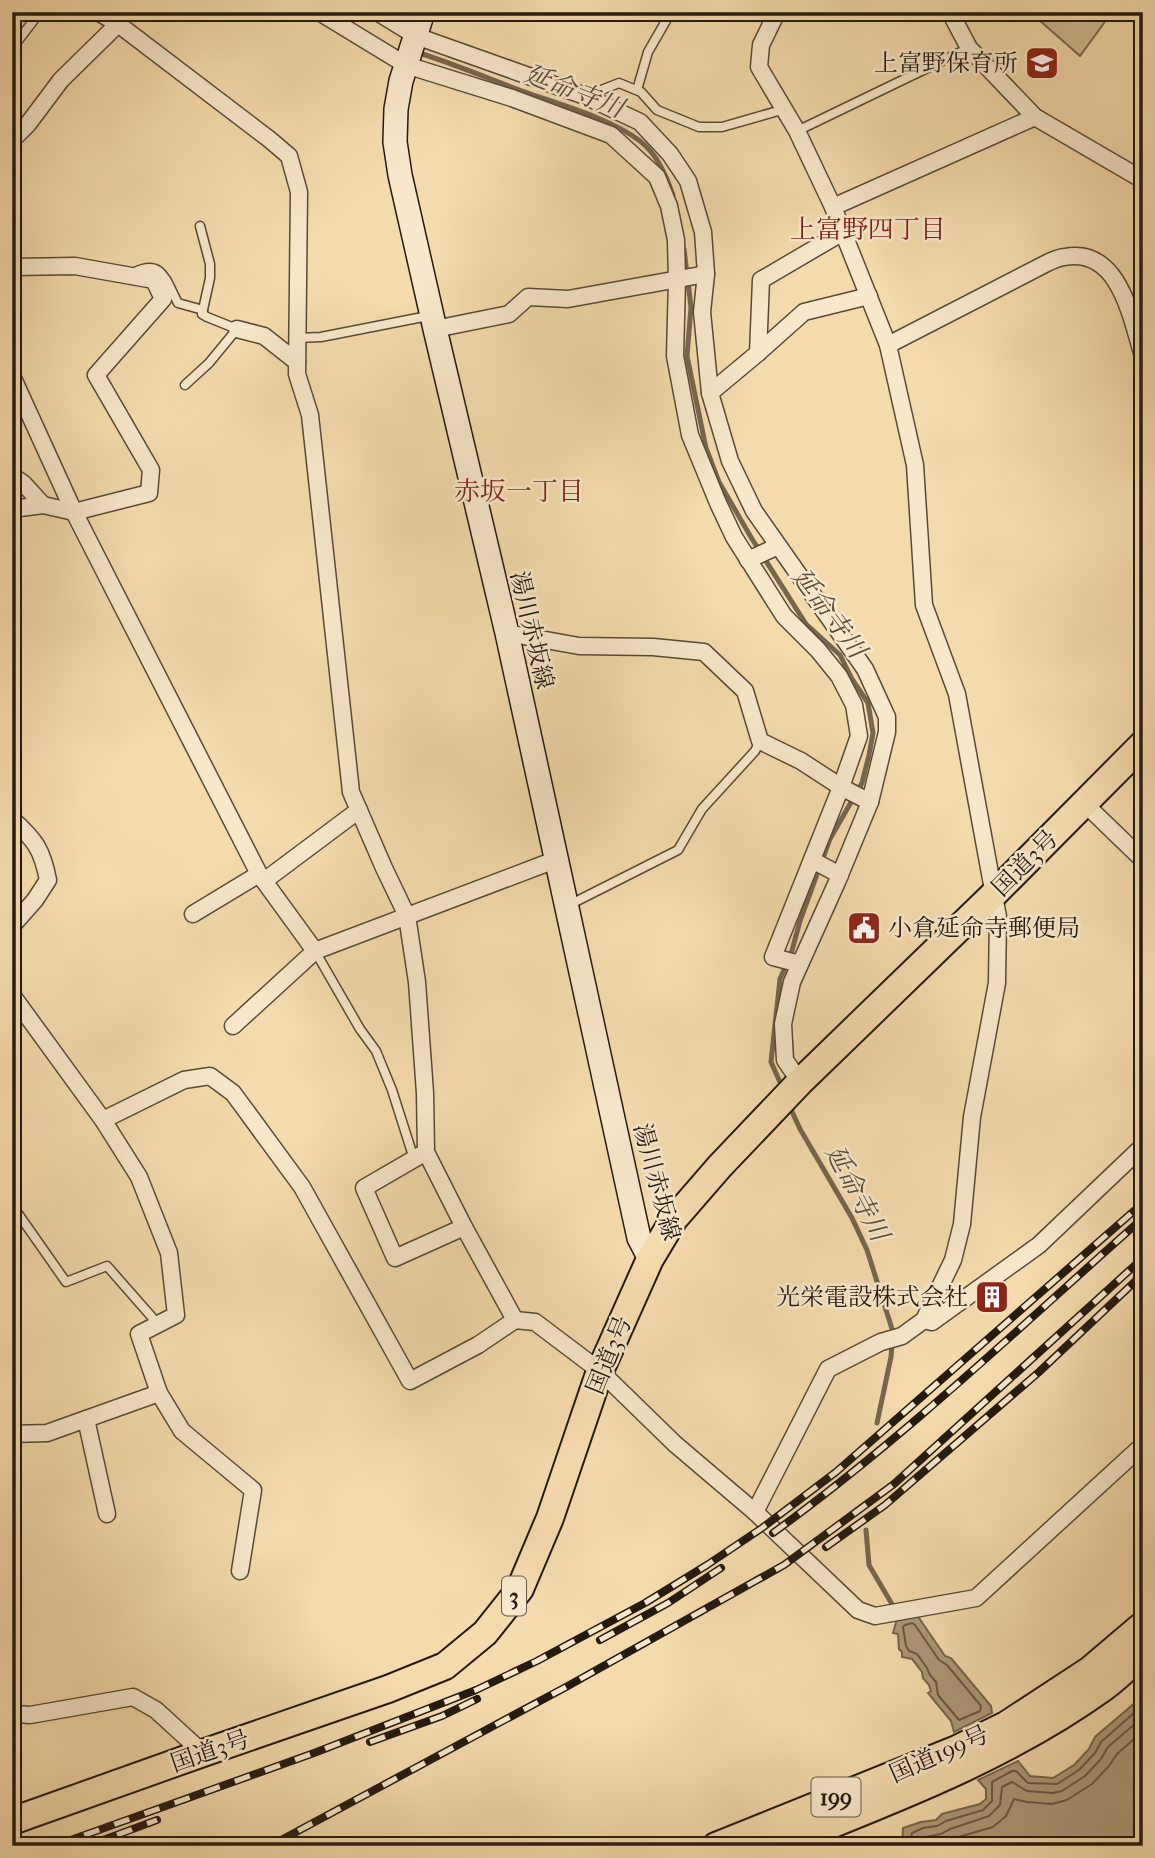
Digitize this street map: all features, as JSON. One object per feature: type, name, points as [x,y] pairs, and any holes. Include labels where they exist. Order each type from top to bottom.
[{"type":"highway","name":"国道3号","points":[[12,1821],[388,1689],[445,1666],[485,1633],[520,1589],[550,1518],[600,1371],[650,1259],[674,1219],[797,1086],[1143,744]]},
{"type":"highway","name":"国道199号","points":[[1011,1733],[1143,1625]]},
{"type":"highway","name":"国道199号","points":[[778,1846],[1104,1687],[1143,1653]]},
{"type":"highway","name":"国道199号","points":[[716,1846],[962,1758]]},
{"type":"main road","name":"湯川赤坂線","points":[[423,12],[401,81],[396,109],[395,142],[400,175],[507,633],[639,1238],[650,1259]]},
{"type":"street","points":[[98,12],[121,18],[289,156],[299,192],[297,374],[310,415],[351,792],[407,916],[416,982],[425,1093],[420,1156],[464,1227],[515,1320]]},
{"type":"street","points":[[319,12],[406,65],[512,98],[611,135],[657,177],[669,206],[676,240],[674,356],[690,435],[734,537],[783,616],[818,650],[839,676],[854,705],[859,736],[773,957],[800,964]]},
{"type":"street","points":[[377,12],[416,36],[585,96],[640,122],[670,154],[688,181],[703,232],[706,274],[702,312],[710,393],[730,461],[754,511],[865,669],[887,717],[887,732],[870,802],[792,982],[783,1024],[785,1060],[797,1086]]},
{"type":"street","points":[[755,1512],[828,1368],[881,1342],[902,1336],[924,1320],[953,1260],[962,1224],[972,1117],[997,983],[998,917],[957,694],[925,605],[915,465],[888,345],[833,207],[797,131],[759,67],[761,45],[778,12]]},
{"type":"street","points":[[950,12],[969,48],[1035,117],[1143,180]]},
{"type":"street","points":[[12,140],[28,124],[61,80],[121,18]]},
{"type":"street","points":[[833,207],[1035,117]]},
{"type":"street","points":[[758,353],[761,280],[843,232]]},
{"type":"street","points":[[888,345],[1049,262],[1066,256],[1084,257],[1110,272],[1121,289],[1143,356]]},
{"type":"street","points":[[12,267],[75,266],[154,280],[163,299],[96,375],[151,470],[149,494],[74,512],[43,505],[12,509]]},
{"type":"street","points":[[433,322],[509,314],[528,297],[568,299],[706,274]]},
{"type":"street","points":[[710,393],[804,312],[869,296]]},
{"type":"street","points":[[237,329],[264,336],[297,362]]},
{"type":"street","points":[[12,376],[74,512],[261,878],[315,951]]},
{"type":"street","points":[[12,476],[43,505]]},
{"type":"street","points":[[748,560],[778,546]]},
{"type":"street","points":[[507,633],[579,646],[653,647],[704,652],[745,691],[760,741],[801,761],[870,802]]},
{"type":"street","points":[[1084,803],[1143,860]]},
{"type":"street","points":[[193,914],[261,878],[359,810]]},
{"type":"street","points":[[12,819],[33,838],[45,865],[48,880],[12,926]]},
{"type":"street","points":[[233,1026],[315,951],[555,860]]},
{"type":"street","points":[[812,860],[840,875]]},
{"type":"street","points":[[12,995],[103,1120],[139,1177],[169,1253],[176,1315],[139,1334],[159,1393],[182,1431],[253,1490],[240,1572]]},
{"type":"street","points":[[103,1120],[184,1080],[210,1076],[233,1093],[302,1187],[410,1381],[478,1345],[515,1320],[535,1322],[600,1371],[675,1444],[755,1512],[858,1610],[875,1616],[976,1598],[1143,1445]]},
{"type":"street","points":[[924,1320],[932,1322],[1038,1245],[1143,1146]]},
{"type":"street","points":[[420,1156],[364,1188],[395,1258],[464,1227]]},
{"type":"street","points":[[12,1434],[47,1433],[159,1393]]},
{"type":"street","points":[[86,1419],[107,1514]]},
{"type":"street","points":[[12,1707],[18,1714],[30,1715],[133,1698],[156,1710],[203,1753]]},
{"type":"lane","points":[[12,46],[40,12]]},
{"type":"lane","points":[[637,90],[648,51],[670,12]]},
{"type":"lane","points":[[797,131],[969,48]]},
{"type":"lane","points":[[585,96],[619,83],[641,92],[657,110],[699,127],[722,127],[785,109]]},
{"type":"lane","points":[[185,385],[209,363],[237,329],[202,314],[211,278],[200,226]]},
{"type":"lane","points":[[130,275],[144,267],[155,268],[168,281],[178,303],[203,310]]},
{"type":"lane","points":[[297,338],[433,322]]},
{"type":"lane","points":[[566,906],[678,850],[702,809],[755,751],[760,741]]},
{"type":"lane","points":[[315,951],[360,1029],[376,1051],[420,1156]]},
{"type":"lane","points":[[12,1205],[66,1282],[107,1266],[158,1324]]},
{"type":"shaded area","points":[[1030,12],[1112,12],[1080,56]]},
{"type":"water","points":[[917,1615],[945,1656],[951,1658],[991,1706],[992,1713],[954,1732],[951,1721],[928,1693],[931,1691],[922,1672],[912,1659],[902,1657],[898,1634],[893,1633],[897,1619]]},
{"type":"water","points":[[1143,1696],[1143,1846],[902,1846],[903,1828],[936,1820],[942,1814],[980,1804],[986,1799],[986,1789],[978,1780],[1018,1761],[1030,1776],[1053,1778],[1074,1765],[1089,1749],[1095,1737]]},
{"type":"waterway","name":"延命寺川","points":[[416,52],[614,125],[646,146],[664,173],[673,195]]},
{"type":"waterway","name":"延命寺川","points":[[684,249],[691,307],[687,356],[706,448],[719,482],[806,624],[840,655],[868,703],[873,733],[862,783],[830,839],[780,979],[771,1062],[783,1089]]},
{"type":"waterway","name":"延命寺川","points":[[789,1105],[867,1250],[893,1332],[891,1357],[877,1423]]},
{"type":"waterway","name":"延命寺川","points":[[866,1530],[869,1565],[896,1611]]},
{"type":"railway","points":[[54,1846],[314,1753],[476,1690],[537,1661],[645,1603],[762,1528],[836,1472],[1143,1203]]},
{"type":"railway","points":[[773,1533],[822,1497],[916,1420],[1143,1218]]},
{"type":"railway","points":[[270,1846],[566,1687],[784,1565],[894,1484],[1143,1258]]},
{"type":"railway","points":[[826,1547],[885,1505],[1039,1372],[1143,1274]]},
{"type":"railway","points":[[600,1640],[668,1603],[721,1568]]},
{"type":"railway","points":[[370,1742],[442,1716],[477,1699]]},
{"type":"railway","points":[[87,1846],[157,1820]]},
{"type":"place","name":"上富野保育所","points":[[1042,63]]},
{"type":"place","name":"小倉延命寺郵便局","points":[[864,928]]},
{"type":"place","name":"光栄電設株式会社","points":[[992,1297]]},
{"type":"district","name":"上富野四丁目","points":[[868,229]]},
{"type":"district","name":"赤坂一丁目","points":[[519,491]]}]
